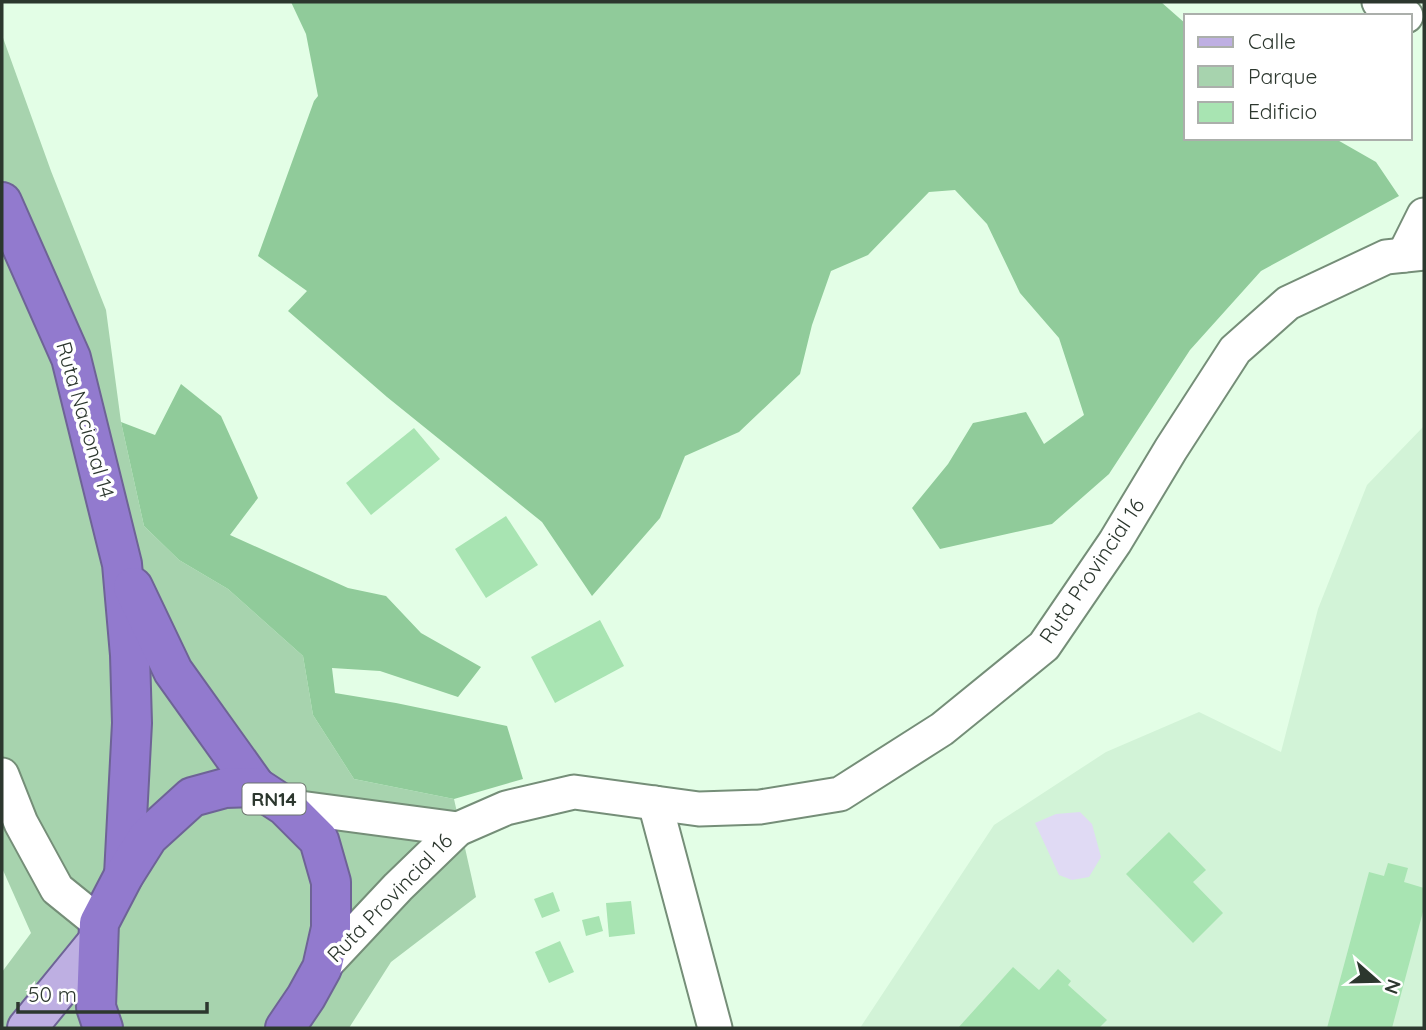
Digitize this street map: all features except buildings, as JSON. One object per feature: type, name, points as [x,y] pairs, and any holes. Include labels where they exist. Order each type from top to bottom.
[{"type":"highway","name":"Ruta Nacional 14","points":[[2,202],[71,358],[122,564],[132,723],[124,875]]},
{"type":"highway","name":"Ruta Nacional 14","points":[[122,564],[173,671],[271,796]]},
{"type":"highway","name":"RN14","points":[[103,1028],[96,1007],[99,932],[124,875],[148,837],[192,797],[225,788],[271,796],[319,840],[331,882],[331,928],[310,998],[285,1028]]},
{"type":"main road","points":[[27,1028],[99,932]]},
{"type":"street","points":[[1379,2],[1402,14]]},
{"type":"street","points":[[1414,254],[1424,215]]},
{"type":"street","name":"Ruta Provincial 16","points":[[310,998],[398,887],[458,828],[506,808],[574,792],[699,809],[760,807],[840,794],[942,729],[1044,646],[1115,542],[1235,350],[1288,303],[1386,257],[1414,254]]},
{"type":"street","points":[[2,775],[22,822],[57,889],[99,932]]},
{"type":"street","name":"Ruta Provincial 16","points":[[271,796],[458,828]]},
{"type":"street","points":[[655,803],[715,1028]]},
{"type":"shaded area","points":[[1424,426],[1424,1028],[860,1028],[994,825],[1106,752],[1199,712],[1281,752],[1318,609],[1367,485]]},
{"type":"shaded area","points":[[1080,812],[1092,824],[1101,857],[1089,877],[1072,880],[1059,875],[1035,823],[1056,814]]},
{"type":"green space","points":[[291,2],[1161,2],[1184,22],[1184,140],[1338,140],[1376,162],[1399,196],[1261,271],[1190,350],[1109,474],[1052,524],[940,549],[912,508],[948,464],[973,423],[1026,412],[1044,444],[1084,415],[1059,338],[1020,293],[987,224],[955,190],[929,192],[868,255],[831,271],[812,325],[800,374],[739,432],[685,456],[660,518],[592,596],[542,522],[387,397],[288,311],[307,291],[258,256],[318,96],[306,34]]},
{"type":"green space","points":[[2,35],[51,171],[106,310],[121,422],[144,526],[179,560],[228,589],[303,656],[313,715],[354,779],[454,799],[476,897],[391,962],[349,1028],[2,1028],[2,972],[31,933],[2,868]]},
{"type":"green space","points":[[181,384],[221,416],[258,498],[230,535],[348,588],[386,596],[421,633],[481,667],[458,697],[380,671],[332,668],[335,693],[507,726],[523,779],[454,799],[354,779],[313,715],[303,656],[228,589],[179,560],[144,526],[121,422],[155,435]]}]
